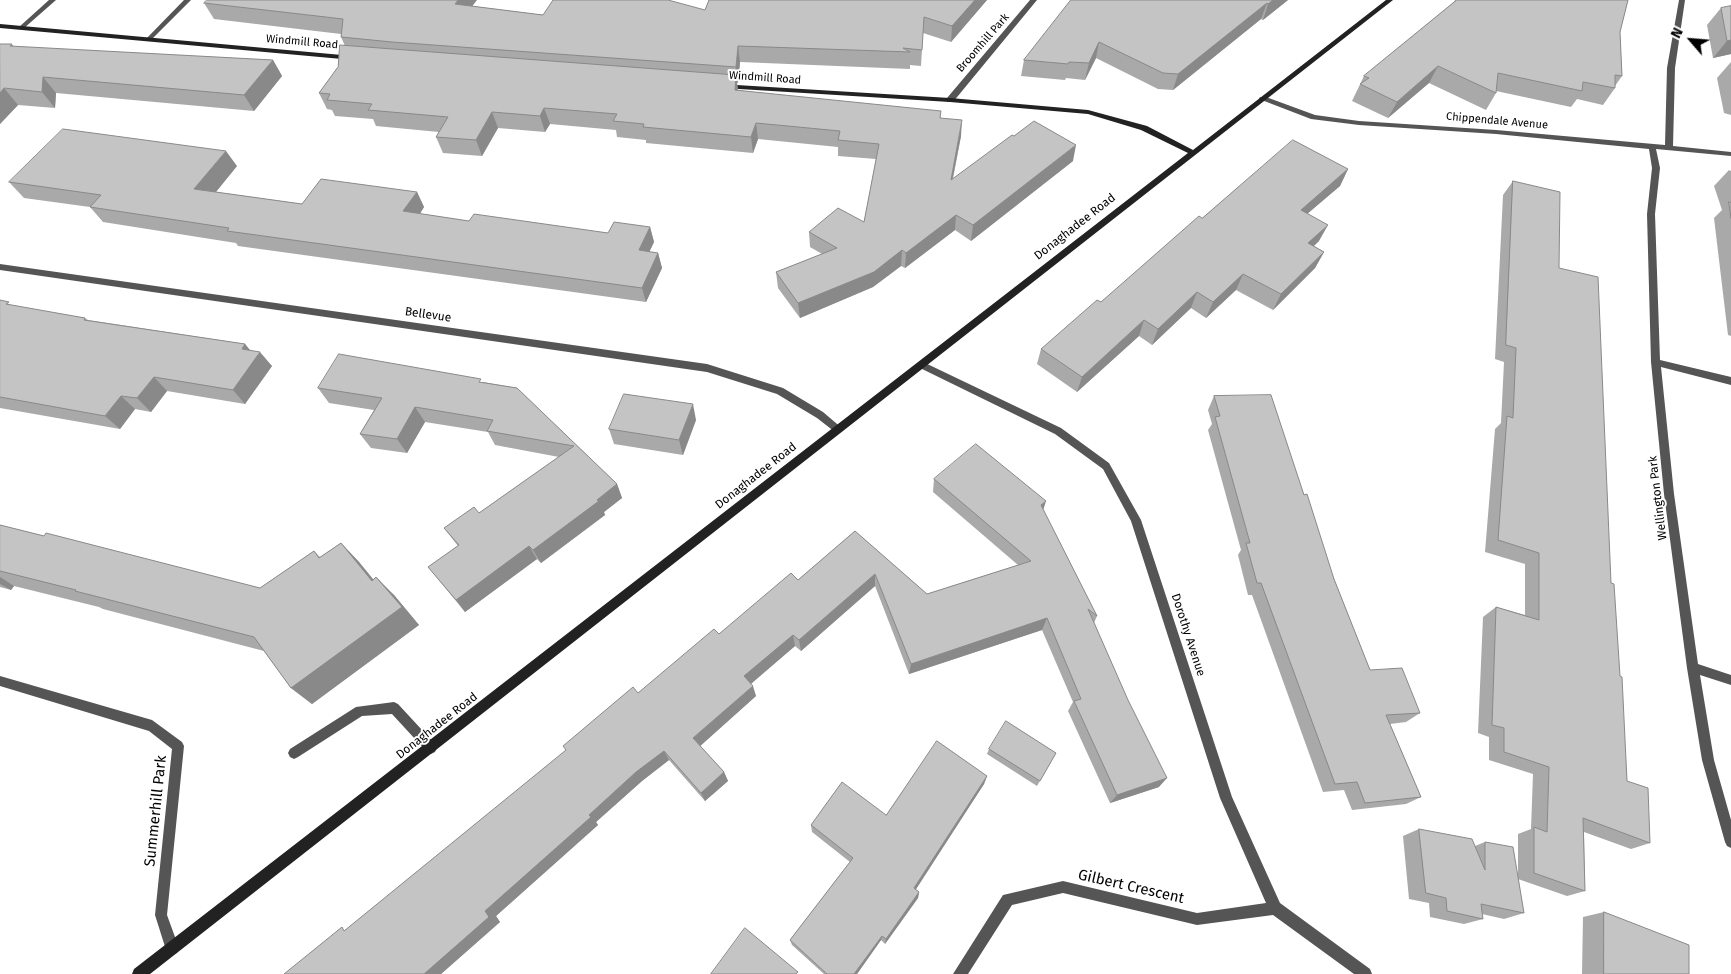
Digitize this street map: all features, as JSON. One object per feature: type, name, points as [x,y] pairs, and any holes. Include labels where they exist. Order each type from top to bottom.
[{"type":"main road","name":"Donaghadee Road","points":[[139,974],[1390,0]]},
{"type":"main road","name":"Windmill Road","points":[[0,26],[361,59]]},
{"type":"main road","name":"Windmill Road","points":[[713,86],[950,100],[1088,112],[1144,128],[1193,153]]},
{"type":"street","points":[[21,28],[53,0]]},
{"type":"street","points":[[148,40],[188,0]]},
{"type":"street","name":"Broomhill Park","points":[[950,100],[1034,0]]},
{"type":"street","points":[[1669,147],[1671,68],[1682,0]]},
{"type":"street","name":"Chippendale Avenue","points":[[1263,99],[1314,117],[1359,123],[1669,147],[1731,154]]},
{"type":"street","name":"Wellington Park","points":[[1652,146],[1656,168],[1651,214],[1656,362],[1669,494],[1708,760],[1731,842]]},
{"type":"street","name":"Bellevue","points":[[0,267],[707,368],[780,391],[820,415],[838,429]]},
{"type":"street","points":[[1656,362],[1731,381]]},
{"type":"street","name":"Dorothy Avenue","points":[[921,365],[1058,432],[1106,466],[1136,520],[1226,798],[1275,908],[1364,974]]},
{"type":"street","points":[[1693,668],[1731,680]]},
{"type":"street","name":"Summerhill Park","points":[[0,681],[152,726],[178,746],[162,915],[172,948]]},
{"type":"street","points":[[294,753],[360,711],[394,708],[431,748]]},
{"type":"street","name":"Gilbert Crescent","points":[[960,974],[1008,900],[1063,887],[1197,919],[1275,908]]},
{"type":"building","points":[[207,0],[458,0],[455,4],[543,15],[553,0],[668,0],[705,10],[709,0],[975,0],[952,26],[924,17],[922,50],[903,48],[910,52],[738,46],[736,67],[341,37],[343,19],[204,3]]},
{"type":"building","points":[[1071,0],[1273,0],[1178,74],[1163,73],[1099,42],[1089,63],[1069,62],[1068,64],[1024,60]]},
{"type":"building","points":[[1457,0],[1628,0],[1620,32],[1622,76],[1615,75],[1615,88],[1583,82],[1582,91],[1498,73],[1496,93],[1438,66],[1397,102],[1360,84],[1369,78],[1364,76]]},
{"type":"building","points":[[1731,6],[1731,40],[1727,41],[1721,8]]},
{"type":"building","points":[[0,44],[273,60],[244,95],[43,77],[42,92],[4,88],[0,93]]},
{"type":"building","points":[[340,45],[736,75],[735,90],[941,111],[940,118],[962,120],[951,180],[1034,121],[1076,145],[973,225],[956,215],[906,253],[902,250],[874,272],[798,303],[776,272],[837,248],[809,232],[838,208],[864,222],[879,144],[838,140],[840,131],[756,123],[751,137],[643,127],[644,124],[613,121],[617,114],[544,108],[540,116],[492,112],[476,140],[436,137],[448,117],[368,110],[372,104],[327,100],[330,94],[319,93],[338,67]]},
{"type":"building","points":[[63,129],[226,151],[194,189],[302,204],[321,179],[417,192],[403,211],[469,221],[474,214],[608,233],[614,222],[650,227],[639,250],[658,253],[642,288],[227,231],[229,228],[90,207],[101,195],[9,182]]},
{"type":"building","points":[[1293,140],[1348,169],[1301,210],[1328,225],[1308,243],[1324,252],[1281,294],[1243,274],[1213,302],[1197,292],[1158,329],[1144,320],[1082,377],[1041,349],[1097,300],[1101,302],[1199,216],[1202,218]]},
{"type":"building","points":[[1513,181],[1560,192],[1559,268],[1598,277],[1611,583],[1614,584],[1620,676],[1622,677],[1627,781],[1648,788],[1650,843],[1583,818],[1585,891],[1534,873],[1534,827],[1547,832],[1549,767],[1504,752],[1504,728],[1492,725],[1496,607],[1539,620],[1539,553],[1498,540],[1507,416],[1513,418],[1516,348],[1506,345]]},
{"type":"building","points":[[0,300],[9,302],[6,304],[85,318],[84,320],[245,344],[242,349],[260,352],[233,390],[154,377],[137,398],[121,396],[105,416],[0,397]]},
{"type":"building","points":[[339,354],[481,379],[479,382],[517,388],[617,484],[597,500],[599,501],[533,550],[529,546],[456,600],[428,567],[459,545],[444,528],[474,507],[479,513],[574,446],[487,431],[493,420],[415,407],[397,439],[360,434],[382,398],[318,388]]},
{"type":"building","points":[[624,394],[693,404],[679,440],[609,429]]},
{"type":"building","points":[[1271,395],[1304,495],[1307,494],[1334,579],[1370,670],[1402,668],[1420,713],[1386,715],[1421,797],[1365,803],[1357,782],[1335,784],[1261,583],[1257,583],[1246,543],[1250,543],[1215,417],[1220,416],[1214,396]]},
{"type":"building","points":[[976,444],[1046,501],[1041,505],[1097,616],[1088,609],[1128,700],[1167,778],[1117,795],[1074,701],[1081,699],[1047,618],[911,664],[875,574],[799,640],[793,635],[744,676],[753,686],[693,738],[724,772],[701,793],[664,751],[636,772],[589,815],[591,817],[485,911],[489,917],[424,974],[284,974],[342,927],[344,931],[566,750],[563,746],[633,687],[638,693],[714,629],[719,634],[791,573],[798,580],[855,531],[927,594],[1031,561],[934,479]]},
{"type":"building","points":[[0,525],[44,536],[46,533],[260,588],[314,551],[319,558],[341,543],[372,581],[376,577],[402,607],[291,688],[254,637],[0,571]]},
{"type":"building","points":[[1006,721],[1056,753],[1040,781],[989,749]]},
{"type":"building","points":[[937,741],[987,776],[914,888],[919,892],[886,939],[882,936],[854,974],[827,974],[790,940],[853,858],[811,825],[842,782],[886,815]]},
{"type":"building","points":[[1419,829],[1472,839],[1485,870],[1485,842],[1513,847],[1524,913],[1481,904],[1483,919],[1447,911],[1446,898],[1426,893]]},
{"type":"building","points":[[1604,912],[1689,945],[1689,974],[1604,974]]},
{"type":"building","points":[[745,928],[798,972],[796,974],[711,974]]}]
